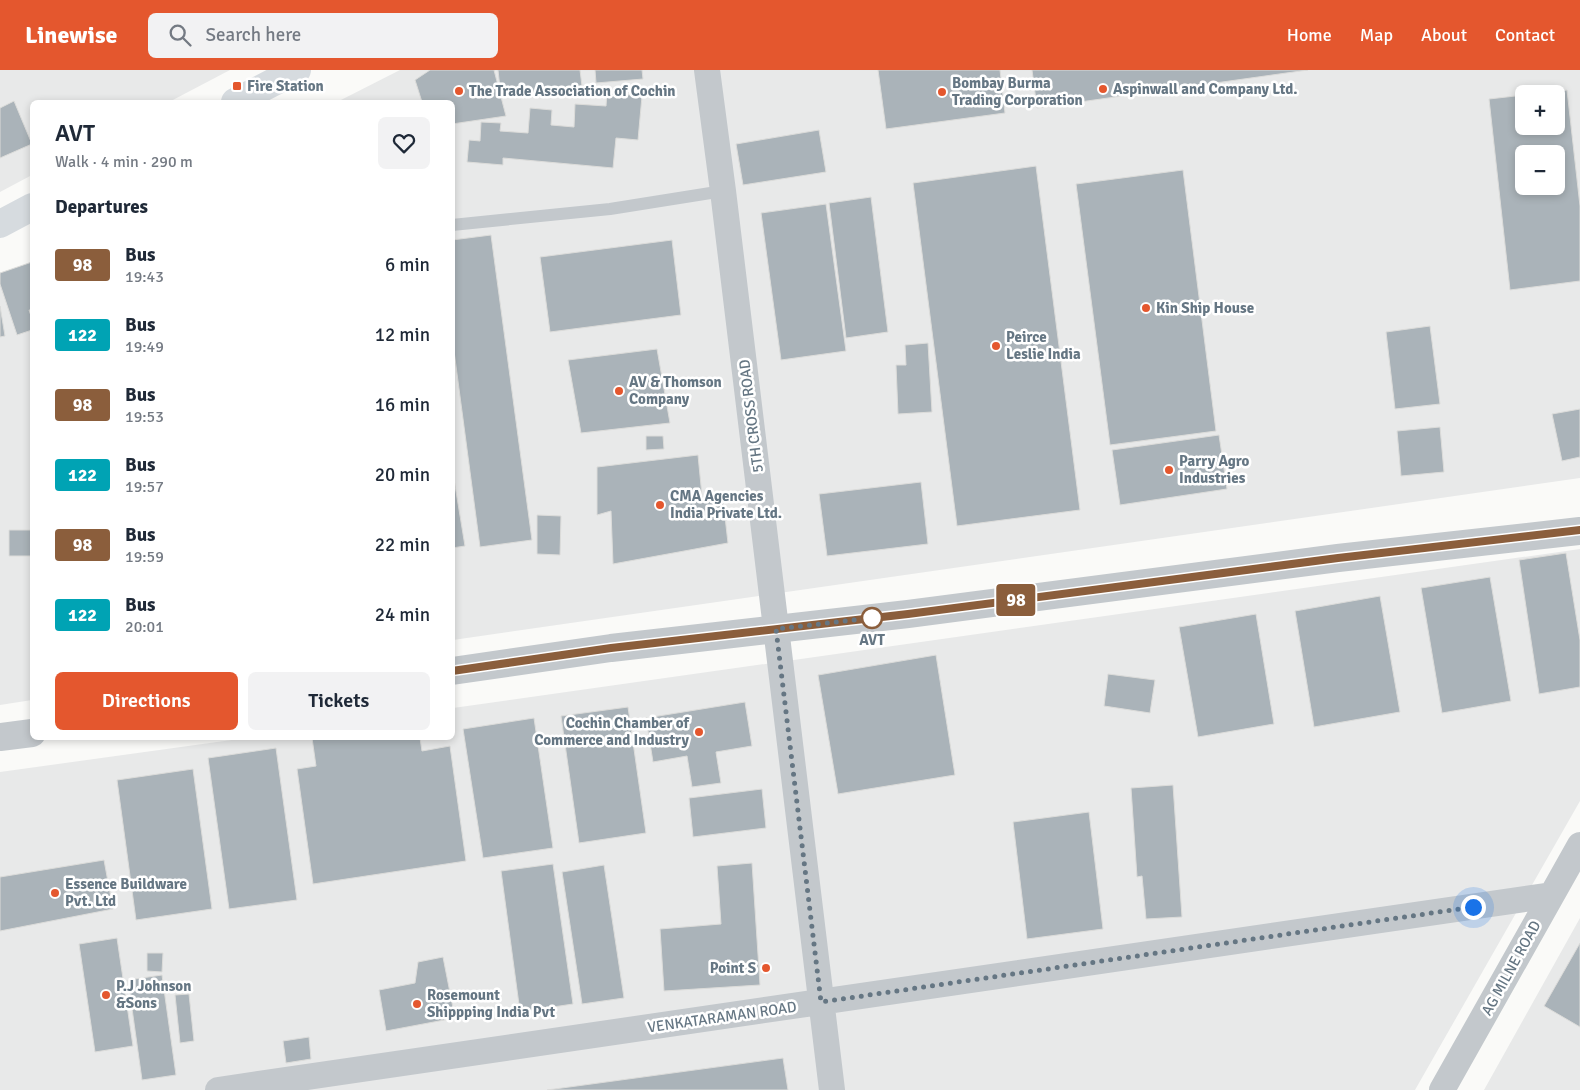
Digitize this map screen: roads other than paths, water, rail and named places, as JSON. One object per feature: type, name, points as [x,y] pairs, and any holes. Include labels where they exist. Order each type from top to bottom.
[{"type":"highway","points":[[239,100],[297,70]]},
{"type":"highway","points":[[0,224],[30,208]]},
{"type":"street","name":"5TH CROSS ROAD","points":[[707,70],[832,1090]]},
{"type":"street","points":[[455,671],[611,648],[908,614],[1338,558],[1580,530]]},
{"type":"street","points":[[0,737],[30,733]]},
{"type":"street","name":"AG MILNE ROAD","points":[[1442,1090],[1580,845]]},
{"type":"street","name":"VENKATARAMAN ROAD","points":[[218,1090],[1552,896]]},
{"type":"lane","points":[[455,225],[610,209],[723,191]]},
{"type":"place","name":"Fire Station","points":[[237,86]]},
{"type":"place","name":"Aspinwall and Company Ltd.","points":[[1103,89]]},
{"type":"place","name":"The Trade Association of Cochin","points":[[459,91]]},
{"type":"place","name":"Bombay Burma Trading Corporation","points":[[942,92]]},
{"type":"place","name":"Kin Ship House","points":[[1146,308]]},
{"type":"place","name":"Peirce Leslie India","points":[[996,346]]},
{"type":"place","name":"AV & Thomson Company","points":[[619,391]]},
{"type":"place","name":"Parry Agro Industries","points":[[1169,470]]},
{"type":"place","name":"CMA Agencies India Private Ltd.","points":[[660,505]]},
{"type":"place","name":"AVT","points":[[872,618]]},
{"type":"place","name":"Cochin Chamber of Commerce and Industry","points":[[699,732]]},
{"type":"place","name":"Essence Buildware Pvt. Ltd","points":[[55,893]]},
{"type":"place","name":"Point S","points":[[766,968]]},
{"type":"place","name":"P.J Johnson &Sons","points":[[106,995]]},
{"type":"place","name":"Rosemount Shippping India Pvt","points":[[417,1004]]}]
